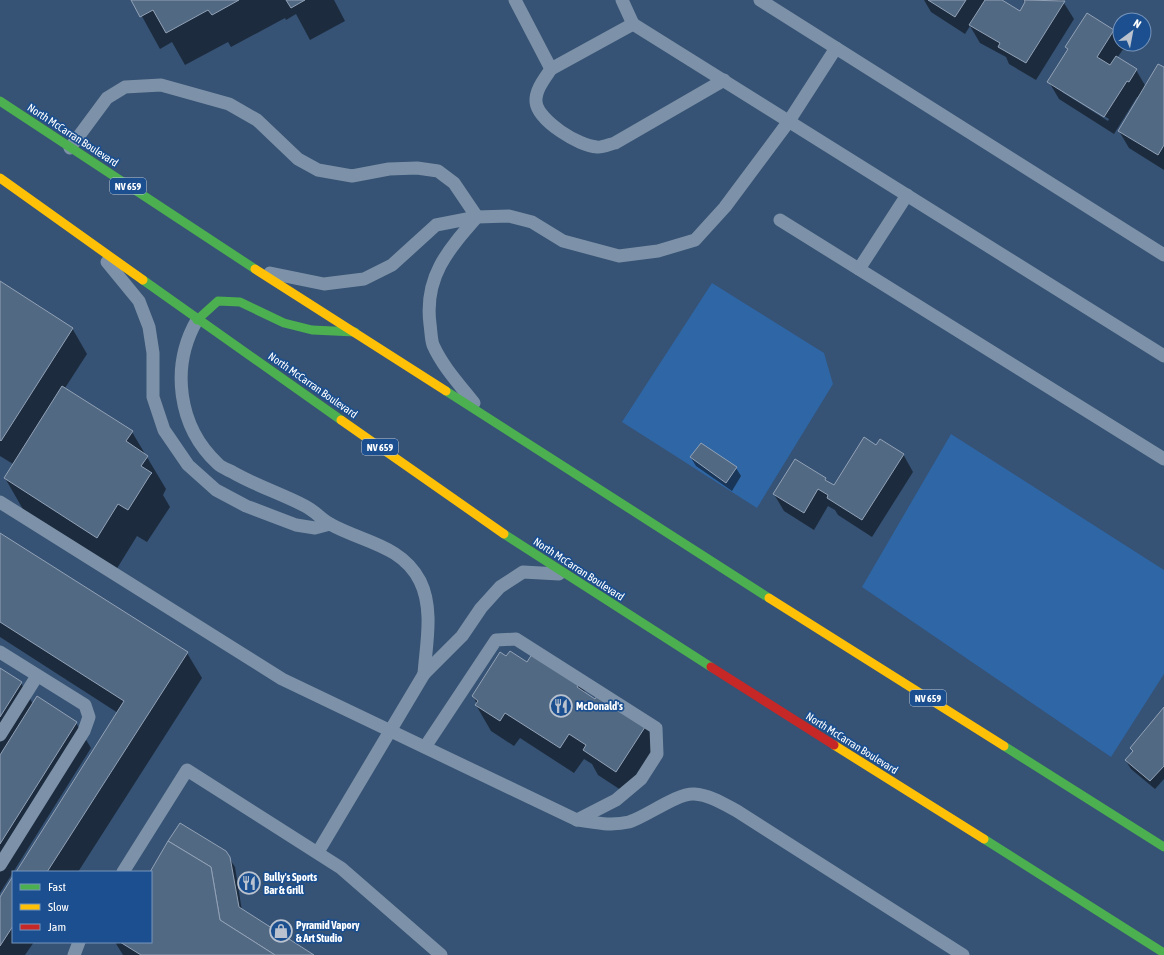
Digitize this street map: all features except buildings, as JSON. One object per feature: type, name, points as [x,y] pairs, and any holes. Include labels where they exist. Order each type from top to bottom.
[{"type":"main road","name":"North McCarran Boulevard","points":[[0,101],[257,270],[1164,847]]},
{"type":"main road","name":"North McCarran Boulevard","points":[[0,178],[197,320],[296,387],[457,503],[563,574],[1164,952]]},
{"type":"main road","points":[[197,320],[218,301],[240,302],[284,323],[312,330],[356,332]]},
{"type":"lane","points":[[515,0],[551,69]]},
{"type":"lane","points":[[622,0],[633,24],[1164,356]]},
{"type":"lane","points":[[760,0],[1164,255]]},
{"type":"lane","points":[[633,24],[551,69],[539,87],[536,101],[541,116],[557,129],[583,143],[598,147],[615,143],[724,80]]},
{"type":"lane","points":[[257,270],[324,284],[364,279],[392,265],[436,225],[477,217],[509,216],[532,222],[563,241],[620,256],[658,251],[695,240],[725,207],[789,121],[836,48]]},
{"type":"lane","points":[[70,148],[107,98],[125,88],[161,84],[229,104],[257,120],[298,159],[318,170],[352,176],[389,169],[417,168],[438,172],[454,183],[477,217]]},
{"type":"lane","points":[[859,269],[907,195]]},
{"type":"lane","points":[[477,217],[452,245],[434,274],[428,314],[432,344],[446,369],[485,416]]},
{"type":"lane","points":[[780,220],[1164,459]]},
{"type":"lane","points":[[91,244],[139,301],[149,327],[153,353],[153,397],[164,430],[188,465],[216,490],[246,506],[296,525],[315,528],[330,524]]},
{"type":"lane","points":[[197,320],[190,332],[182,358],[181,394],[194,433],[219,465],[250,482],[306,506],[330,524],[378,543],[403,559],[420,581],[428,608],[424,674]]},
{"type":"lane","points":[[0,502],[282,679],[578,820],[604,825],[630,822],[669,802],[693,794],[715,800],[737,811],[963,955]]},
{"type":"lane","points":[[318,852],[424,674],[462,636],[481,608],[500,587],[523,572],[563,574]]},
{"type":"lane","points":[[425,747],[496,640],[516,639],[656,728],[657,754],[641,779],[616,800],[578,820]]},
{"type":"lane","points":[[0,652],[84,705],[89,717],[84,731],[0,865]]},
{"type":"lane","points":[[0,735],[37,676]]},
{"type":"lane","points":[[124,871],[187,770],[341,868],[441,955]]},
{"type":"lane","points":[[74,955],[79,943]]},
{"type":"shaded area","points":[[712,283],[824,353],[833,384],[757,508],[622,422]]},
{"type":"shaded area","points":[[951,434],[1164,570],[1164,674],[1111,757],[862,587]]},
{"type":"traffic: fast","points":[[0,101],[255,269]]},
{"type":"traffic: fast","points":[[143,280],[341,420]]},
{"type":"traffic: fast","points":[[197,320],[218,301],[240,302],[284,323],[312,330],[355,332]]},
{"type":"traffic: fast","points":[[446,391],[769,598]]},
{"type":"traffic: fast","points":[[504,534],[711,667]]},
{"type":"traffic: fast","points":[[1004,746],[1164,847]]},
{"type":"traffic: fast","points":[[984,839],[1164,953]]},
{"type":"traffic: slow","points":[[0,178],[143,280]]},
{"type":"traffic: slow","points":[[255,269],[446,391]]},
{"type":"traffic: slow","points":[[341,420],[504,534]]},
{"type":"traffic: slow","points":[[769,598],[1004,746]]},
{"type":"traffic: slow","points":[[834,745],[984,839]]},
{"type":"traffic: jam","points":[[711,667],[834,745]]},
{"type":"place","name":"McDonald's","points":[[561,706]]},
{"type":"place","name":"Bully's Sports Bar & Grill","points":[[249,883]]},
{"type":"place","name":"Pyramid Vapory & Art Studio","points":[[281,931]]}]
